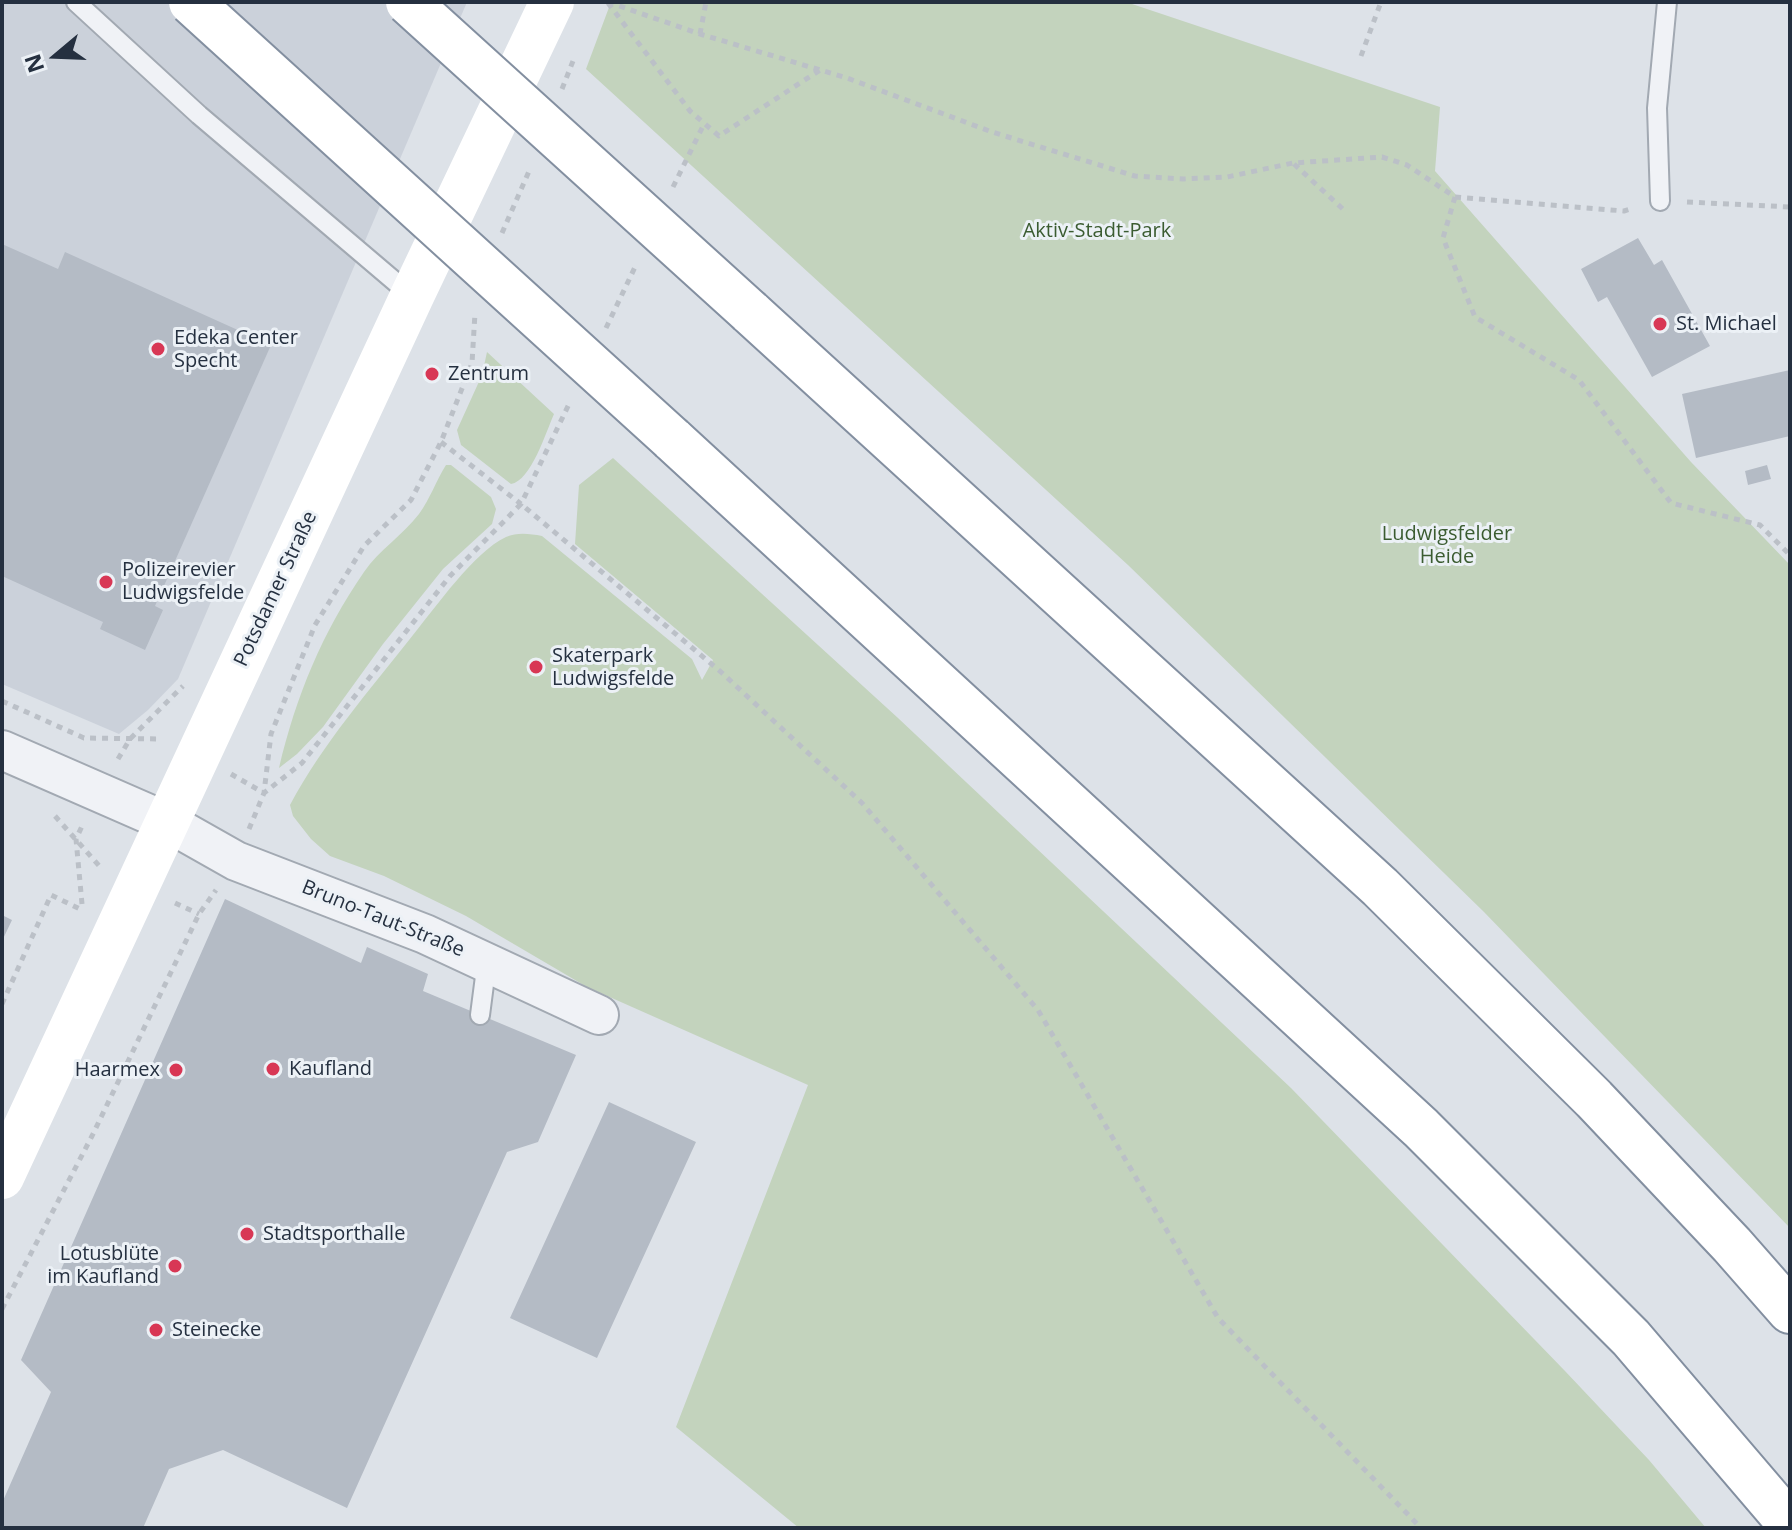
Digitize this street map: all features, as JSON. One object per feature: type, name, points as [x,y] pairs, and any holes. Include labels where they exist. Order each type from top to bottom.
[{"type":"main road","points":[[191,2],[672,439],[1421,1128],[1631,1338],[1790,1524]]},
{"type":"main road","points":[[408,2],[1380,887],[1594,1099],[1790,1311]]},
{"type":"main road","name":"Potsdamer Straße","points":[[2,1177],[551,2]]},
{"type":"street","name":"Bruno-Taut-Straße","points":[[2,750],[167,822],[236,861],[425,934],[599,1015]]},
{"type":"lane","points":[[76,2],[199,115],[412,296]]},
{"type":"lane","points":[[1660,201],[1657,108],[1667,2]]},
{"type":"lane","points":[[480,1015],[487,961]]},
{"type":"path","points":[[608,2],[700,34],[820,69],[992,132],[1135,176],[1183,179],[1227,177],[1293,163],[1382,157],[1407,165],[1455,197],[1624,211],[1660,201],[1790,207]]},
{"type":"path","points":[[608,2],[690,111],[719,136],[820,69]]},
{"type":"path","points":[[700,34],[706,2]]},
{"type":"path","points":[[1361,56],[1381,2]]},
{"type":"path","points":[[560,94],[577,50]]},
{"type":"path","points":[[1293,163],[1345,211]]},
{"type":"path","points":[[501,236],[531,167]]},
{"type":"path","points":[[1455,197],[1443,238],[1475,317],[1579,380],[1671,503],[1760,525],[1790,555]]},
{"type":"path","points":[[2,1309],[92,1136],[199,914],[236,861],[264,793],[271,734],[315,625],[364,546],[411,500],[441,442],[472,363],[476,303]]},
{"type":"path","points":[[264,793],[302,763],[450,576],[521,504],[721,672],[862,803],[1038,1010],[1218,1318],[1421,1528]]},
{"type":"path","points":[[74,923],[83,900],[76,839],[130,739],[183,687],[189,673]]},
{"type":"path","points":[[2,701],[84,738],[130,739]]},
{"type":"path","points":[[2,1004],[51,895],[80,909]]},
{"type":"shaded area","points":[[2,2],[467,2],[178,679],[119,734],[2,684]]},
{"type":"green space","points":[[611,2],[1126,2],[1440,107],[1435,171],[1691,462],[1790,565],[1790,1228],[1484,912],[1128,565],[586,69]]},
{"type":"green space","points":[[487,352],[554,414],[531,465],[518,481],[511,484],[461,445],[457,430],[482,375]]},
{"type":"green space","points":[[613,458],[898,718],[1291,1088],[1649,1460],[1706,1528],[799,1528],[676,1427],[808,1085],[587,987],[466,916],[384,876],[330,856],[311,839],[293,816],[290,805],[332,738],[444,596],[481,555],[510,535],[542,536],[692,659],[702,680],[713,660],[575,544],[579,485]]},
{"type":"green space","points":[[446,465],[451,465],[491,497],[496,509],[492,524],[443,569],[383,644],[323,727],[279,768],[302,690],[335,618],[370,564],[419,514]]},
{"type":"building","name":"St. Michael","points":[[1638,238],[1654,265],[1662,260],[1710,346],[1652,377],[1607,297],[1598,302],[1581,269]]},
{"type":"building","points":[[2,244],[58,269],[65,252],[271,345],[155,606],[163,610],[145,650],[100,629],[103,622],[2,576]]},
{"type":"building","points":[[1790,370],[1790,436],[1696,458],[1682,394]]},
{"type":"building","points":[[1767,465],[1771,479],[1748,485],[1745,471]]},
{"type":"building","points":[[225,899],[361,963],[367,947],[428,974],[423,991],[576,1055],[538,1142],[507,1152],[347,1508],[223,1450],[169,1469],[143,1528],[2,1528],[2,1503],[51,1392],[21,1360]]},
{"type":"building","points":[[2,915],[12,920],[2,941]]},
{"type":"building","points":[[609,1102],[696,1142],[597,1358],[510,1318]]},
{"type":"place","name":"St. Michael","points":[[1660,324]]},
{"type":"place","name":"Edeka Center Specht","points":[[158,349]]},
{"type":"place","name":"Zentrum","points":[[432,374]]},
{"type":"place","name":"Polizeirevier Ludwigsfelde","points":[[106,582]]},
{"type":"place","name":"Skaterpark Ludwigsfelde","points":[[536,667]]},
{"type":"place","name":"Kaufland","points":[[273,1069]]},
{"type":"place","name":"Haarmex","points":[[176,1070]]},
{"type":"place","name":"Stadtsporthalle","points":[[247,1234]]},
{"type":"place","name":"Lotusblüte im Kaufland","points":[[175,1266]]},
{"type":"place","name":"Steinecke","points":[[156,1330]]},
{"type":"park label","name":"Aktiv-Stadt-Park","points":[[1097,231]]},
{"type":"park label","name":"Ludwigsfelder Heide","points":[[1447,546]]}]
